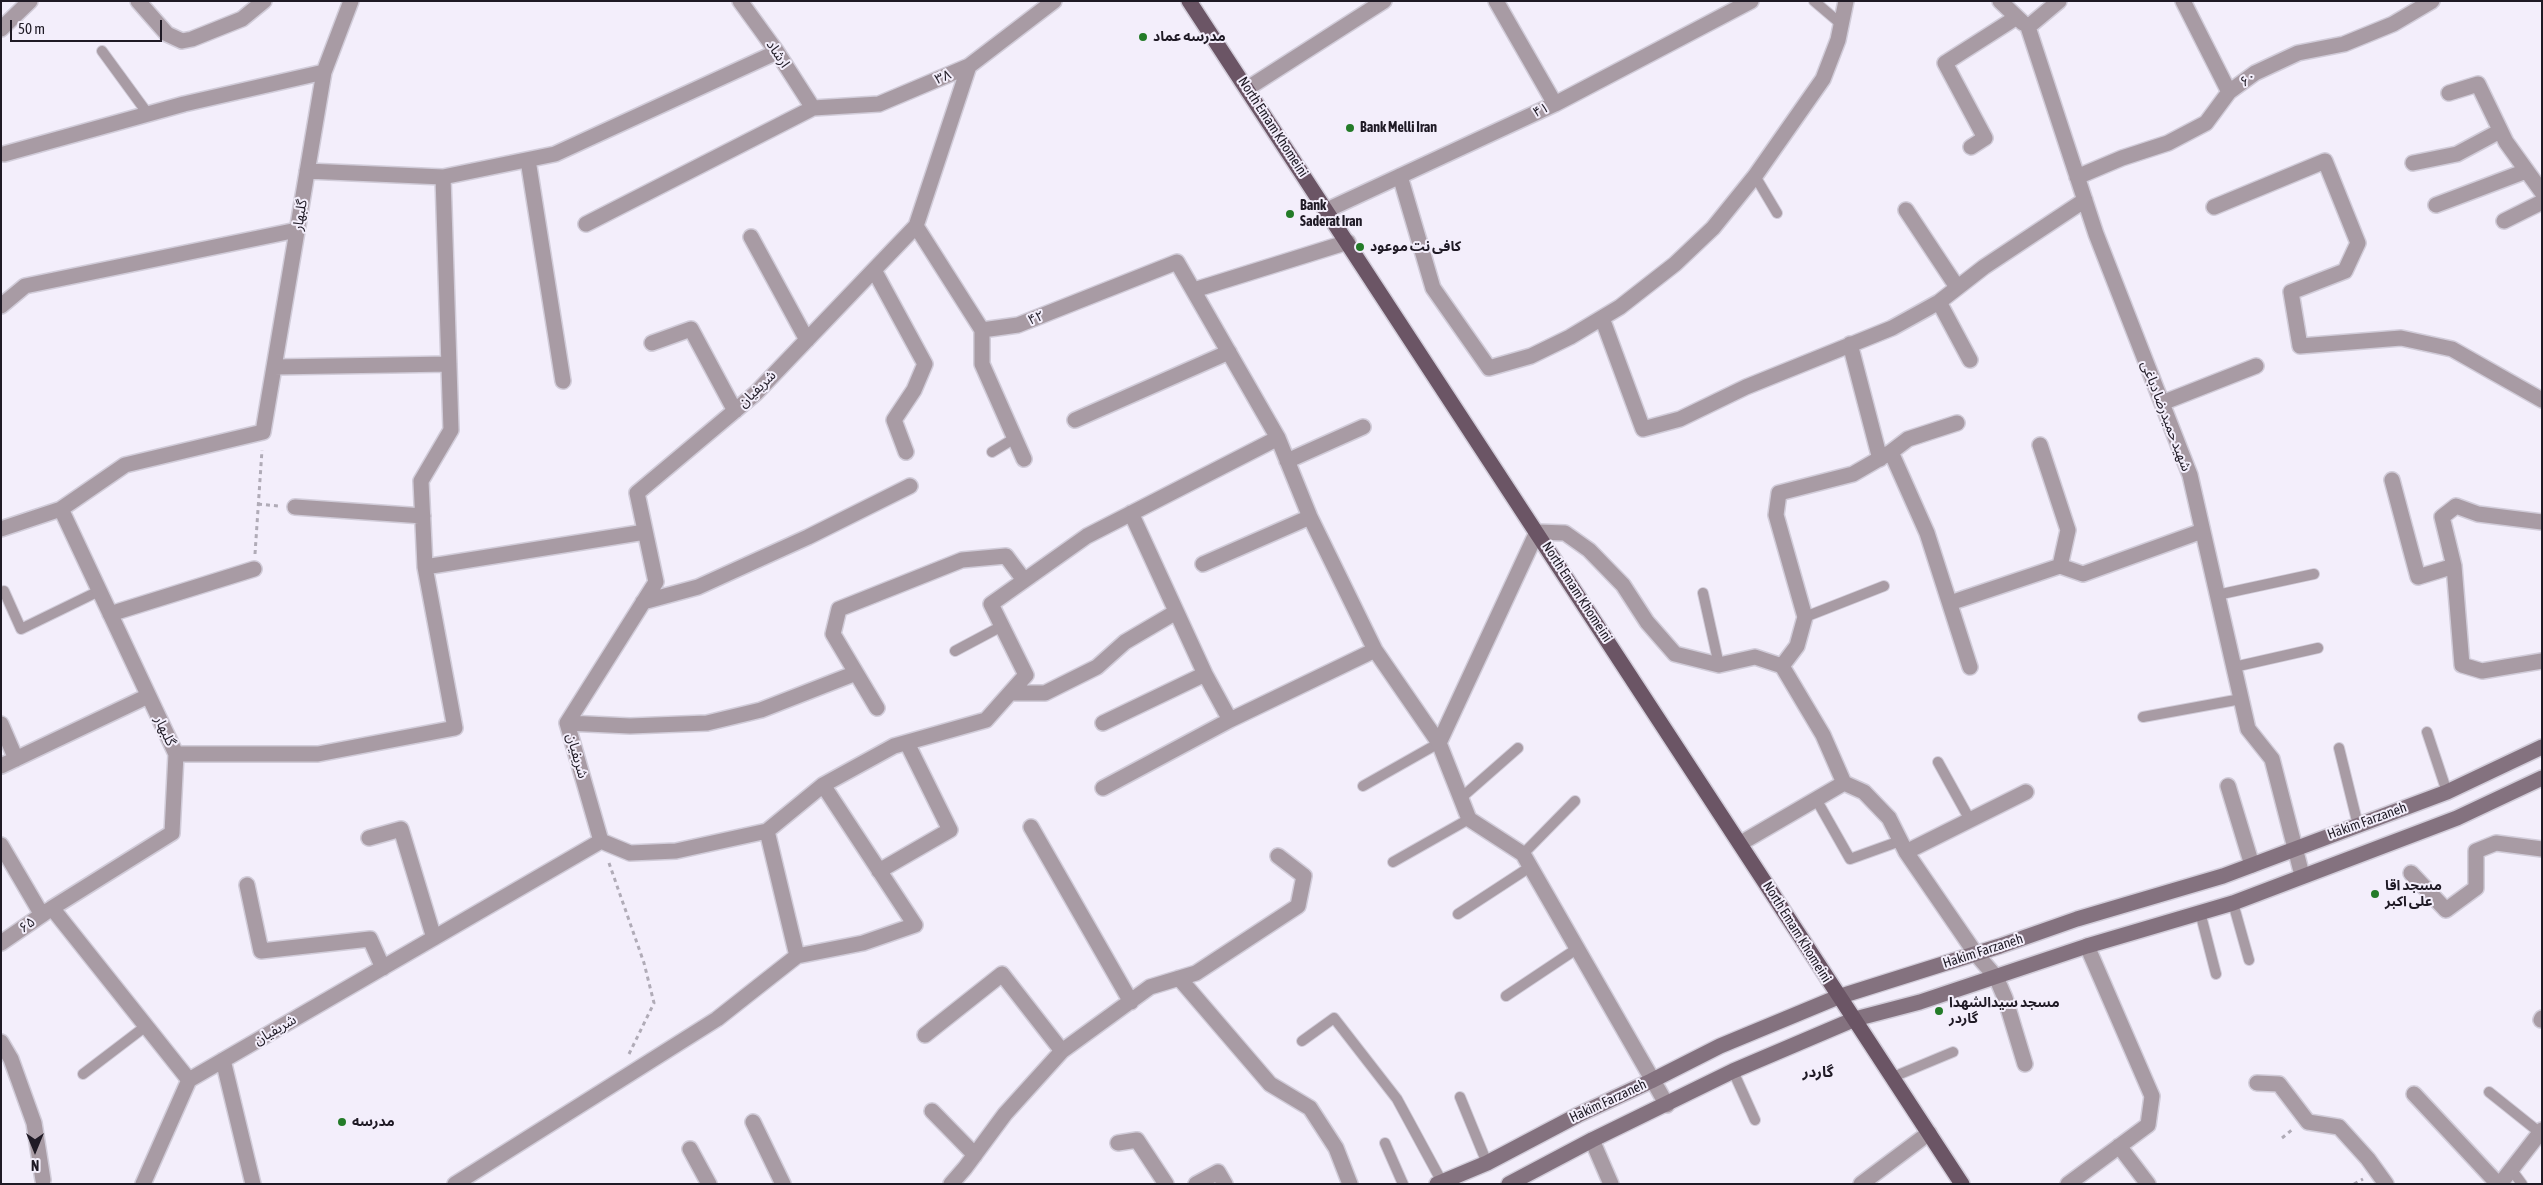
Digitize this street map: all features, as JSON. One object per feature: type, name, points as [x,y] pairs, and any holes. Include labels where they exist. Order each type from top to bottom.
[{"type":"main road","name":"North Emam Khomeini","points":[[1190,1],[1741,843],[1838,997],[1855,1019],[1962,1184]]},
{"type":"street","points":[[1,30],[30,1]]},
{"type":"street","points":[[138,1],[167,34],[182,41],[192,39],[242,19],[264,1]]},
{"type":"street","name":"گلبهار","points":[[263,432],[324,72],[351,1]]},
{"type":"street","name":"ارشاد","points":[[740,1],[777,52],[813,108]]},
{"type":"street","name":"۳۸","points":[[813,108],[879,104],[969,66],[1054,1]]},
{"type":"street","points":[[1248,88],[1384,1]]},
{"type":"street","points":[[1496,1],[1555,104]]},
{"type":"street","name":"۴۱","points":[[1327,210],[1555,104],[1751,1]]},
{"type":"street","points":[[1400,176],[1433,288],[1489,368],[1531,356],[1570,338],[1602,318],[1675,264],[1713,228],[1755,176],[1823,80],[1841,24],[1846,1]]},
{"type":"street","points":[[2000,1],[2022,22]]},
{"type":"street","points":[[1971,148],[1984,138],[1945,63],[2059,1]]},
{"type":"street","points":[[2183,1],[2229,92]]},
{"type":"street","name":"۶۰","points":[[2077,176],[2122,158],[2168,143],[2206,123],[2229,92],[2255,73],[2298,53],[2344,44],[2394,24],[2432,1]]},
{"type":"street","name":"شهید حمیدرضا دباغی","points":[[2022,22],[2085,200],[2190,475],[2248,729],[2272,758],[2302,875]]},
{"type":"street","points":[[307,171],[443,176],[555,154],[777,52]]},
{"type":"street","points":[[969,66],[916,226],[982,330],[982,364],[1024,458]]},
{"type":"street","points":[[4,154],[148,114],[324,72]]},
{"type":"street","points":[[2449,93],[2478,84],[2500,130],[2542,192]]},
{"type":"street","points":[[586,224],[813,108]]},
{"type":"street","points":[[2413,163],[2457,154],[2500,130]]},
{"type":"street","points":[[528,160],[563,381]]},
{"type":"street","points":[[2214,207],[2324,161],[2358,244],[2344,271],[2291,292],[2300,346],[2402,338],[2452,349],[2542,400]]},
{"type":"street","points":[[2436,205],[2526,171]]},
{"type":"street","points":[[176,754],[318,754],[455,728],[425,567],[421,480],[451,430],[443,176]]},
{"type":"street","points":[[1602,318],[1643,430],[1680,419],[1746,387],[1892,328],[1939,302],[2031,234],[2085,200]]},
{"type":"street","points":[[2504,222],[2542,202]]},
{"type":"street","points":[[1906,210],[1957,288]]},
{"type":"street","name":"شریفیان","points":[[189,1080],[601,841],[568,723],[656,582],[637,493],[756,393],[916,226]]},
{"type":"street","points":[[1,306],[25,286],[297,230]]},
{"type":"street","points":[[751,237],[807,340]]},
{"type":"street","points":[[1348,242],[1194,290],[1278,438],[1310,517],[1375,650],[1439,743],[1470,819],[1526,860],[1667,1106]]},
{"type":"street","name":"۴۲","points":[[982,330],[1018,325],[1178,262],[1194,290]]},
{"type":"street","points":[[874,270],[925,364],[914,390],[894,420],[906,452]]},
{"type":"street","points":[[1939,302],[1970,360]]},
{"type":"street","points":[[652,343],[691,329],[735,411]]},
{"type":"street","points":[[1850,344],[1885,456],[1927,533],[1970,666]]},
{"type":"street","points":[[1075,420],[1229,352]]},
{"type":"street","points":[[274,367],[449,364]]},
{"type":"street","points":[[2162,403],[2256,366]]},
{"type":"street","points":[[1782,666],[1798,646],[1805,617],[1776,515],[1779,493],[1853,474],[1885,456],[1908,439],[1957,423]]},
{"type":"street","points":[[1287,461],[1363,427]]},
{"type":"street","points":[[1,529],[61,509],[125,465],[263,432]]},
{"type":"street","points":[[601,841],[630,852],[676,851],[767,831],[823,784],[894,746],[986,720],[1026,675],[991,604],[1087,536],[1278,438]]},
{"type":"street","points":[[2040,445],[2068,530],[2060,566]]},
{"type":"street","points":[[2392,480],[2418,577],[2454,566]]},
{"type":"street","points":[[643,602],[698,587],[808,537],[910,486]]},
{"type":"street","points":[[2542,522],[2478,514],[2456,506],[2442,517],[2454,566],[2462,665],[2482,671],[2542,661]]},
{"type":"street","points":[[295,507],[423,516]]},
{"type":"street","name":"گلبهار","points":[[47,911],[172,833],[176,754],[61,509]]},
{"type":"street","points":[[1131,513],[1205,674],[1230,720]]},
{"type":"street","points":[[1203,564],[1310,517]]},
{"type":"street","points":[[1950,603],[2060,566],[2083,574],[2202,531]]},
{"type":"street","points":[[425,567],[645,532]]},
{"type":"street","points":[[1439,743],[1537,532],[1565,533],[1589,550],[1623,585],[1647,622],[1675,654],[1719,665],[1755,657],[1782,666],[1823,734],[1844,782],[1864,792],[1889,818],[1903,847],[1976,954],[1996,977],[2005,998],[2025,1064]]},
{"type":"street","points":[[877,708],[833,634],[839,609],[962,560],[1006,556],[1024,580]]},
{"type":"street","points":[[110,614],[254,570]]},
{"type":"street","points":[[1010,693],[1045,693],[1097,666],[1124,642],[1176,612]]},
{"type":"street","points":[[1103,788],[1230,720],[1375,650]]},
{"type":"street","points":[[568,723],[630,726],[707,723],[760,710],[856,673]]},
{"type":"street","points":[[1103,723],[1205,674]]},
{"type":"street","points":[[1,766],[148,696]]},
{"type":"street","points":[[1,724],[16,759]]},
{"type":"street","points":[[880,871],[950,830],[907,743]]},
{"type":"street","name":"Hakim Farzaneh","points":[[1439,1183],[1487,1163],[1578,1115],[1720,1046],[1838,997],[2252,865],[2447,792],[2541,748]]},
{"type":"street","name":"Hakim Farzaneh","points":[[1508,1184],[1592,1140],[1667,1106],[1733,1071],[1855,1019],[1996,977],[2087,946],[2233,903],[2302,875],[2457,818],[2542,778]]},
{"type":"street","points":[[1741,843],[1844,782]]},
{"type":"street","points":[[455,1184],[717,1019],[797,956],[863,943],[915,924],[823,784]]},
{"type":"street","points":[[2228,786],[2252,865]]},
{"type":"street","points":[[1903,847],[1970,820],[2026,792]]},
{"type":"street","points":[[1031,827],[1131,1002]]},
{"type":"street","points":[[369,838],[401,828],[434,938]]},
{"type":"street","points":[[767,831],[797,956]]},
{"type":"street","points":[[2411,873],[2446,910],[2476,888],[2476,851],[2496,843],[2542,849]]},
{"type":"street","points":[[1,845],[47,911],[146,1026],[189,1080],[143,1184]]},
{"type":"street","points":[[951,1184],[1005,1114],[1062,1051],[1150,987],[1196,973],[1298,906],[1304,876],[1278,856]]},
{"type":"street","points":[[247,885],[261,951],[370,939],[383,968]]},
{"type":"street","name":"۶۵","points":[[1,943],[47,911]]},
{"type":"street","points":[[2068,1184],[2148,1125],[2152,1096],[2087,946]]},
{"type":"street","points":[[925,1036],[1002,974],[1062,1051]]},
{"type":"street","points":[[1179,978],[1270,1084],[1310,1108],[1336,1148],[1350,1184]]},
{"type":"street","points":[[1,1042],[11,1059],[34,1123],[43,1180]]},
{"type":"street","points":[[223,1060],[252,1184]]},
{"type":"street","points":[[2257,1083],[2279,1084],[2308,1122],[2338,1127],[2368,1159],[2386,1184]]},
{"type":"street","points":[[2414,1094],[2499,1184],[2540,1131]]},
{"type":"street","points":[[932,1110],[975,1155]]},
{"type":"street","points":[[753,1122],[783,1184]]},
{"type":"street","points":[[1861,1184],[1929,1133]]},
{"type":"street","points":[[1118,1143],[1137,1140],[1166,1184]]},
{"type":"street","points":[[1592,1140],[1611,1184]]},
{"type":"street","points":[[2120,1146],[2148,1184]]},
{"type":"street","points":[[690,1149],[709,1184]]},
{"type":"street","points":[[1196,1184],[1218,1172],[1225,1184]]},
{"type":"lane","points":[[1814,1],[1841,24]]},
{"type":"lane","points":[[102,51],[148,114]]},
{"type":"lane","points":[[1755,176],[1777,213]]},
{"type":"lane","points":[[992,452],[1015,438]]},
{"type":"lane","points":[[2217,595],[2314,574]]},
{"type":"lane","points":[[1805,617],[1884,586]]},
{"type":"lane","points":[[4,591],[21,629],[99,591]]},
{"type":"lane","points":[[1703,593],[1719,665]]},
{"type":"lane","points":[[955,651],[1002,626]]},
{"type":"lane","points":[[2234,666],[2318,648]]},
{"type":"lane","points":[[2143,717],[2241,699]]},
{"type":"lane","points":[[2427,732],[2447,792]]},
{"type":"lane","points":[[1363,786],[1439,743]]},
{"type":"lane","points":[[1461,798],[1518,748]]},
{"type":"lane","points":[[2338,748],[2358,825]]},
{"type":"lane","points":[[1938,762],[1970,820]]},
{"type":"lane","points":[[1816,799],[1850,859],[1903,847]]},
{"type":"lane","points":[[1458,914],[1526,860],[1575,801]]},
{"type":"lane","points":[[1392,862],[1470,819]]},
{"type":"lane","points":[[2233,903],[2249,960]]},
{"type":"lane","points":[[2200,912],[2216,974]]},
{"type":"lane","points":[[1506,996],[1578,948]]},
{"type":"lane","points":[[1302,1041],[1334,1018],[1397,1099],[1439,1183]]},
{"type":"lane","points":[[83,1074],[146,1026]]},
{"type":"lane","points":[[1893,1077],[1953,1052]]},
{"type":"lane","points":[[1733,1071],[1755,1120]]},
{"type":"lane","points":[[2489,1092],[2540,1131]]},
{"type":"lane","points":[[1460,1097],[1487,1163]]},
{"type":"lane","points":[[1384,1143],[1403,1184]]},
{"type":"lane","points":[[2511,1169],[2522,1184]]},
{"type":"path","points":[[254,570],[263,432]]},
{"type":"path","points":[[601,841],[644,963],[654,1003],[635,1036],[619,1080]]},
{"type":"place","name":"مدرسه عماد","points":[[1143,37]]},
{"type":"place","name":"Bank Melli Iran","points":[[1350,128]]},
{"type":"place","name":"Bank Saderat Iran","points":[[1290,214]]},
{"type":"place","name":"کافی نت موعود","points":[[1360,247]]},
{"type":"place","name":"مسجد اقا علی اکبر","points":[[2375,894]]},
{"type":"place","name":"مسجد سیدالشهدا گاردر","points":[[1939,1011]]},
{"type":"place","name":"مدرسه","points":[[342,1122]]},
{"type":"district","name":"گاردر","points":[[1818,1072]]}]
